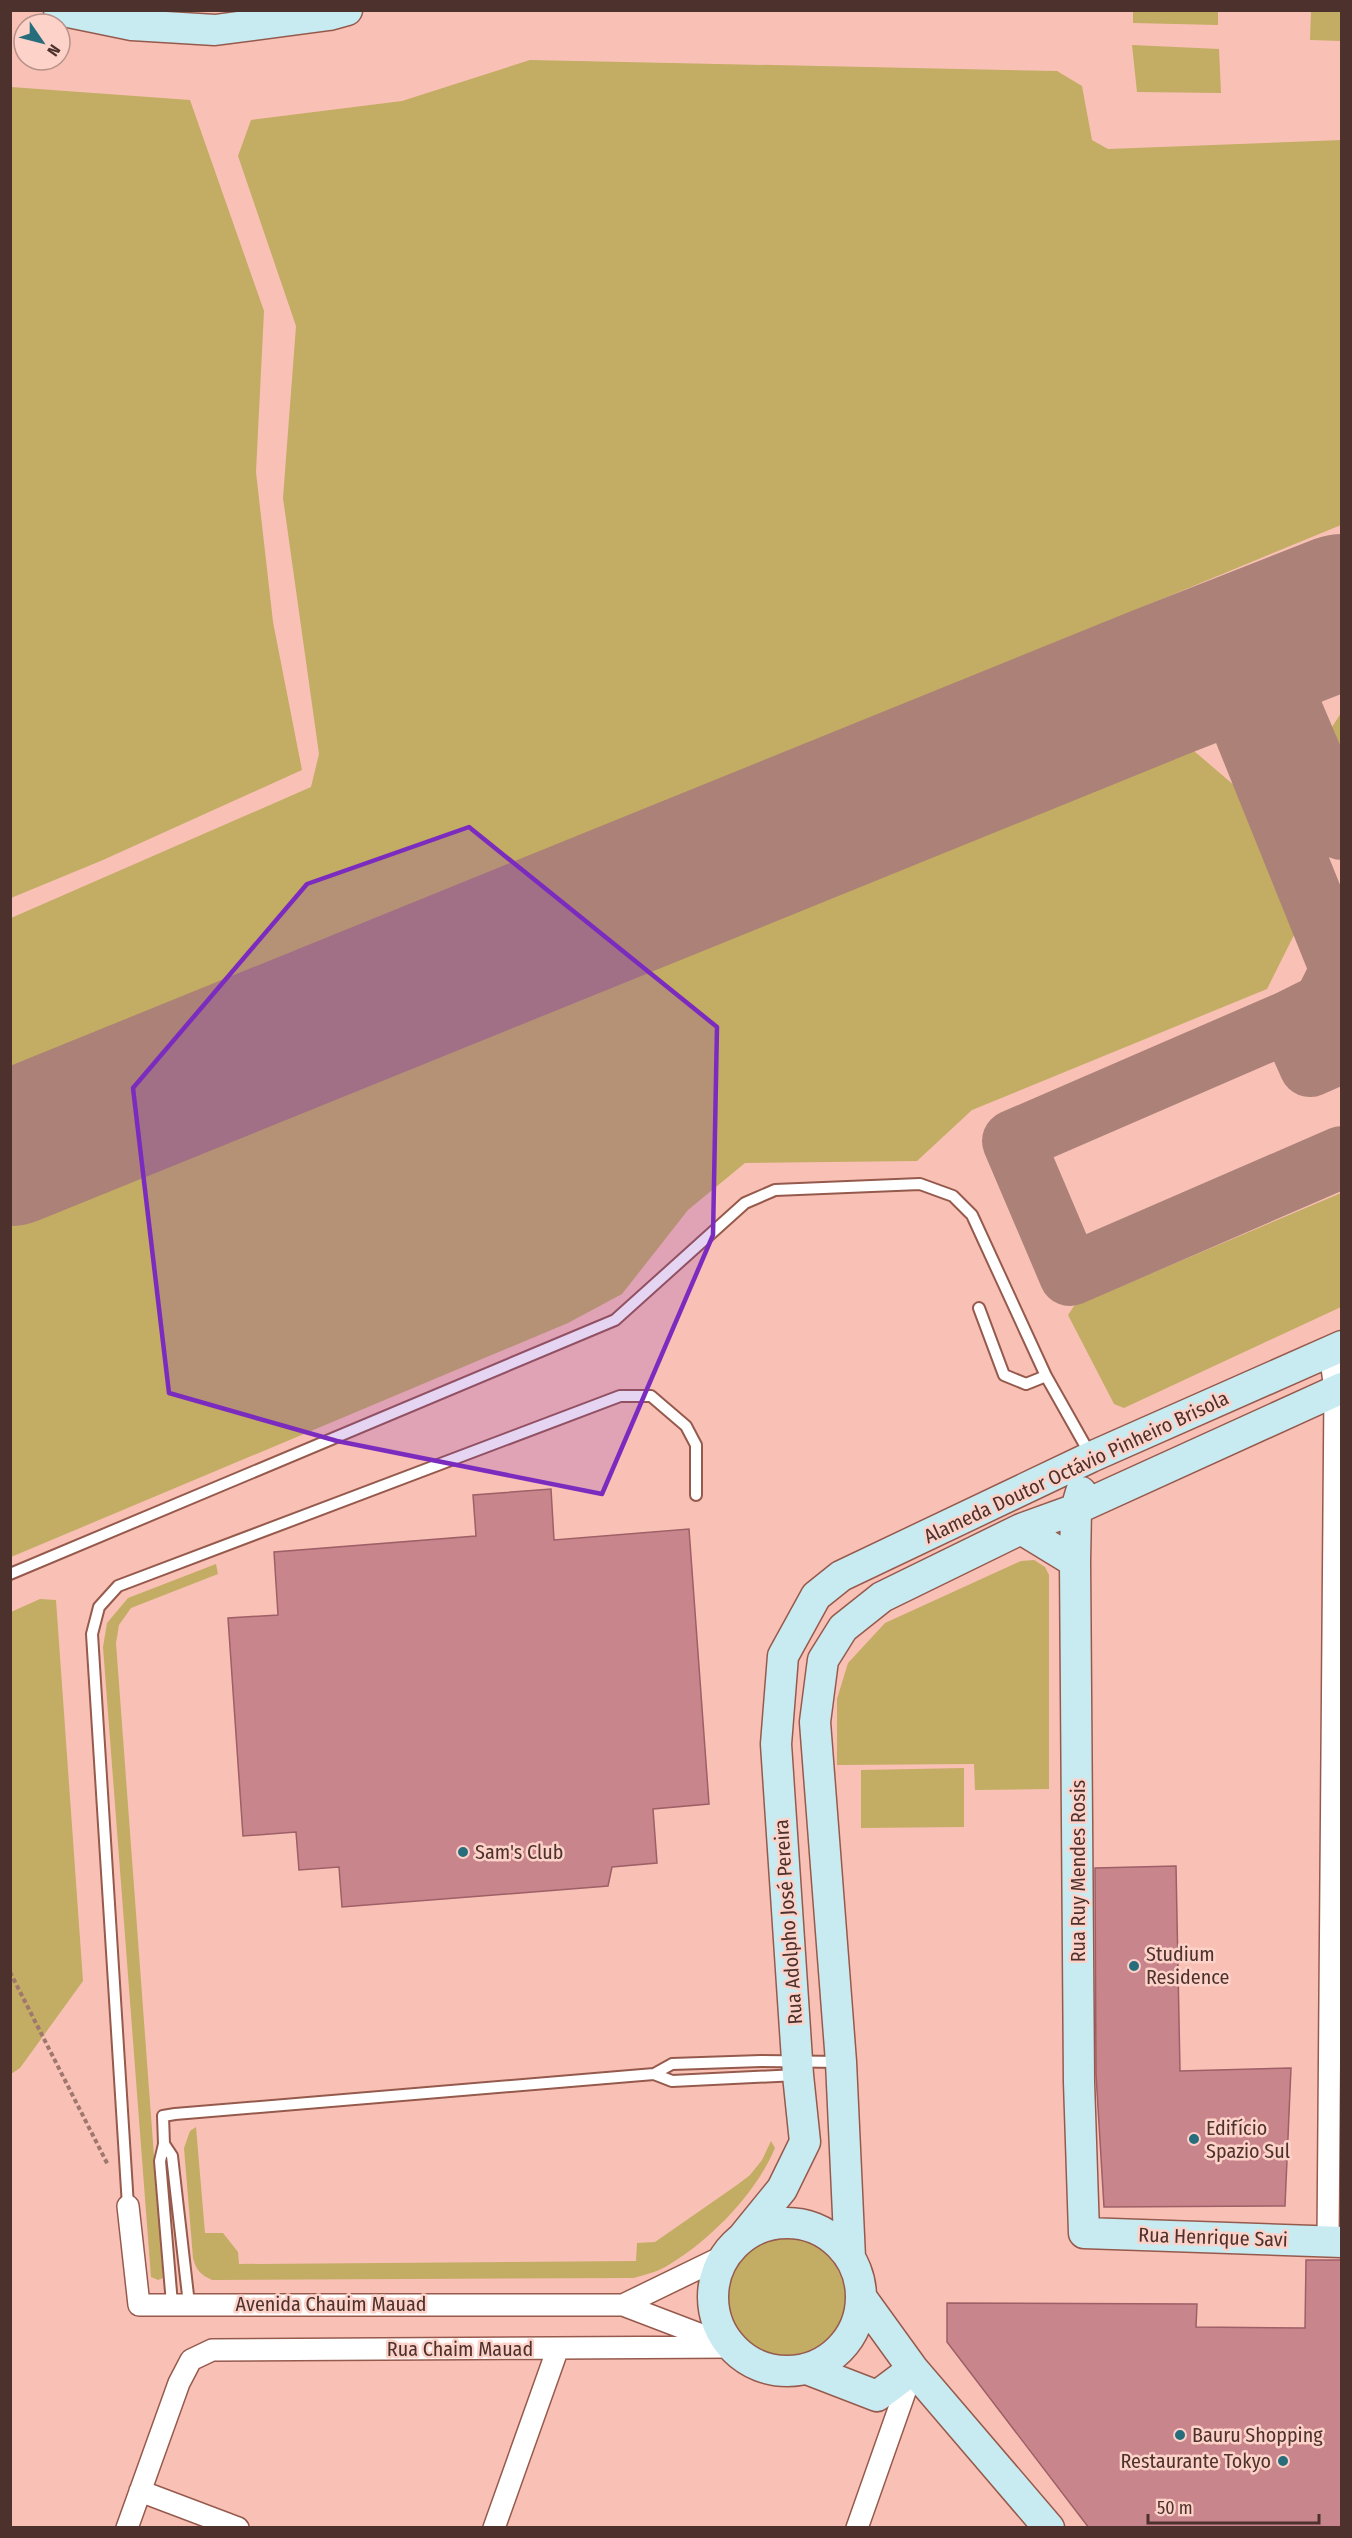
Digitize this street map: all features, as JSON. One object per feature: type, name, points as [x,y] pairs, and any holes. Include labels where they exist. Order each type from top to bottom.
[{"type":"street","points":[[59,10],[132,25],[215,30],[329,15],[347,10]]},
{"type":"street","points":[[1335,2242],[1338,1390],[1336,1349]]},
{"type":"street","name":"Alameda Doutor Octávio Pinheiro Brisola","points":[[816,1596],[841,1576],[1091,1457],[1336,1349]]},
{"type":"street","name":"Alameda Doutor Octávio Pinheiro Brisola","points":[[841,2062],[815,1722],[823,1660],[843,1628],[882,1597],[1021,1529],[1076,1509],[1338,1390]]},
{"type":"street","name":"Rua Ruy Mendes Rosis","points":[[1084,2233],[1079,2070],[1076,1509],[1091,1457]]},
{"type":"street","points":[[1021,1529],[1076,1562]]},
{"type":"street","name":"Rua Adolpho José Pereira","points":[[734,2246],[782,2189],[805,2142],[776,1744],[783,1656],[816,1596]]},
{"type":"street","points":[[841,2062],[850,2258]]},
{"type":"street","name":"Avenida Chauim Mauad","points":[[128,2206],[139,2305],[623,2305],[731,2347]]},
{"type":"street","points":[[789,2223],[813,2227],[834,2239],[850,2258],[858,2277],[861,2297],[857,2321],[846,2342],[828,2359],[807,2369],[787,2372],[767,2369],[749,2362],[731,2347],[719,2328],[712,2304],[715,2278],[734,2246],[764,2226],[789,2223]]},
{"type":"street","name":"Rua Henrique Savi","points":[[1084,2233],[1335,2242]]},
{"type":"street","name":"Avenida Chauim Mauad","points":[[623,2305],[734,2246]]},
{"type":"street","points":[[861,2297],[913,2369],[1049,2528]]},
{"type":"street","name":"Rua Chaim Mauad","points":[[140,2491],[179,2383],[191,2360],[212,2350],[731,2347]]},
{"type":"street","points":[[494,2528],[558,2348]]},
{"type":"street","points":[[807,2369],[877,2396],[913,2369]]},
{"type":"street","points":[[857,2528],[913,2369]]},
{"type":"street","points":[[127,2528],[140,2491],[237,2528]]},
{"type":"lane","points":[[10,1574],[615,1320],[745,1203],[775,1190],[920,1184],[953,1196],[972,1215],[1046,1376],[1091,1457]]},
{"type":"lane","points":[[978,1308],[1004,1375],[1026,1384],[1046,1376]]},
{"type":"lane","points":[[128,2206],[92,1634],[99,1607],[118,1586],[620,1396],[651,1395],[686,1426],[696,1445],[696,1495]]},
{"type":"lane","points":[[654,2074],[672,2081],[841,2062]]},
{"type":"lane","points":[[181,2304],[160,2161],[164,2144],[163,2116],[654,2074],[672,2064],[798,2068]]},
{"type":"lane","points":[[164,2144],[172,2156],[181,2304]]},
{"type":"path","points":[[10,1972],[128,2206]]},
{"type":"highlighted area","points":[[469,827],[717,1027],[713,1235],[602,1494],[337,1441],[169,1393],[133,1088],[307,884]]},
{"type":"shaded area","points":[[1133,11],[1218,11],[1218,25],[1133,23]]},
{"type":"shaded area","points":[[1311,11],[1341,11],[1341,41],[1310,40]]},
{"type":"shaded area","points":[[1132,45],[1219,49],[1221,93],[1137,92]]},
{"type":"shaded area","points":[[530,60],[1057,71],[1082,86],[1092,140],[1108,149],[1341,140],[1341,525],[11,1075],[11,918],[311,787],[319,754],[283,498],[296,326],[238,156],[251,120],[402,101]]},
{"type":"shaded area","points":[[11,87],[190,100],[264,311],[256,472],[273,622],[302,770],[103,860],[11,898]]},
{"type":"shaded area","points":[[1341,713],[1341,750],[1332,727]]},
{"type":"shaded area","points":[[1152,745],[1194,751],[1242,792],[1298,927],[1267,989],[972,1110],[917,1161],[745,1163],[688,1210],[622,1294],[568,1323],[11,1557],[11,1221]]},
{"type":"shaded area","points":[[1341,1193],[1341,1307],[1124,1408],[1114,1404],[1068,1315],[1074,1306]]},
{"type":"shaded area","points":[[1034,1560],[1045,1567],[1049,1575],[1049,1789],[975,1790],[974,1764],[837,1765],[837,1699],[848,1663],[885,1623],[1021,1561]]},
{"type":"shaded area","points":[[216,1564],[218,1574],[131,1608],[119,1625],[116,1643],[163,2278],[158,2280],[151,2277],[103,1647],[107,1623],[128,1598]]},
{"type":"shaded area","points":[[40,1599],[56,1600],[83,1981],[20,2068],[11,2074],[11,1612]]},
{"type":"shaded area","points":[[964,1768],[964,1827],[861,1828],[861,1770]]},
{"type":"shaded area","points":[[196,2127],[205,2233],[223,2233],[238,2252],[239,2264],[636,2261],[637,2243],[655,2242],[750,2175],[762,2160],[771,2141],[775,2148],[756,2183],[714,2231],[698,2245],[665,2267],[634,2278],[212,2280],[200,2272],[193,2258],[184,2148],[190,2131]]},
{"type":"shaded area","points":[[785,2238],[808,2243],[827,2256],[840,2275],[845,2298],[840,2321],[827,2340],[808,2353],[785,2358],[762,2353],[743,2340],[730,2321],[725,2298],[730,2275],[743,2256],[762,2243]]},
{"type":"building","points":[[551,1489],[554,1540],[689,1529],[709,1804],[653,1809],[657,1863],[612,1867],[608,1886],[342,1907],[339,1867],[299,1870],[296,1832],[243,1836],[228,1618],[278,1615],[274,1552],[476,1536],[473,1495]]},
{"type":"building","name":"Edifício Spazio Sul","points":[[1176,1866],[1180,2071],[1291,2068],[1285,2206],[1104,2207],[1096,2074],[1095,1868]]},
{"type":"building","name":"Bauru Shopping","points":[[1306,2260],[1341,2260],[1341,2528],[1089,2528],[947,2342],[947,2303],[1197,2304],[1196,2327],[1305,2328]]},
{"type":"taxiway","points":[[1335,614],[1286,697],[1342,829]]},
{"type":"taxiway","points":[[1161,682],[1239,717],[1341,970],[1324,1004],[1290,1021]]},
{"type":"taxiway","points":[[1342,1052],[1310,1066],[1290,1021],[1013,1141],[1070,1275],[1342,1157]]},
{"type":"runway","points":[[10,1149],[1161,682],[1342,611]]},
{"type":"place","name":"Sam's Club","points":[[463,1852]]},
{"type":"place","name":"Studium Residence","points":[[1134,1966]]},
{"type":"place","name":"Edifício Spazio Sul","points":[[1194,2139]]},
{"type":"place","name":"Bauru Shopping","points":[[1180,2435]]},
{"type":"place","name":"Restaurante Tokyo","points":[[1283,2461]]}]
